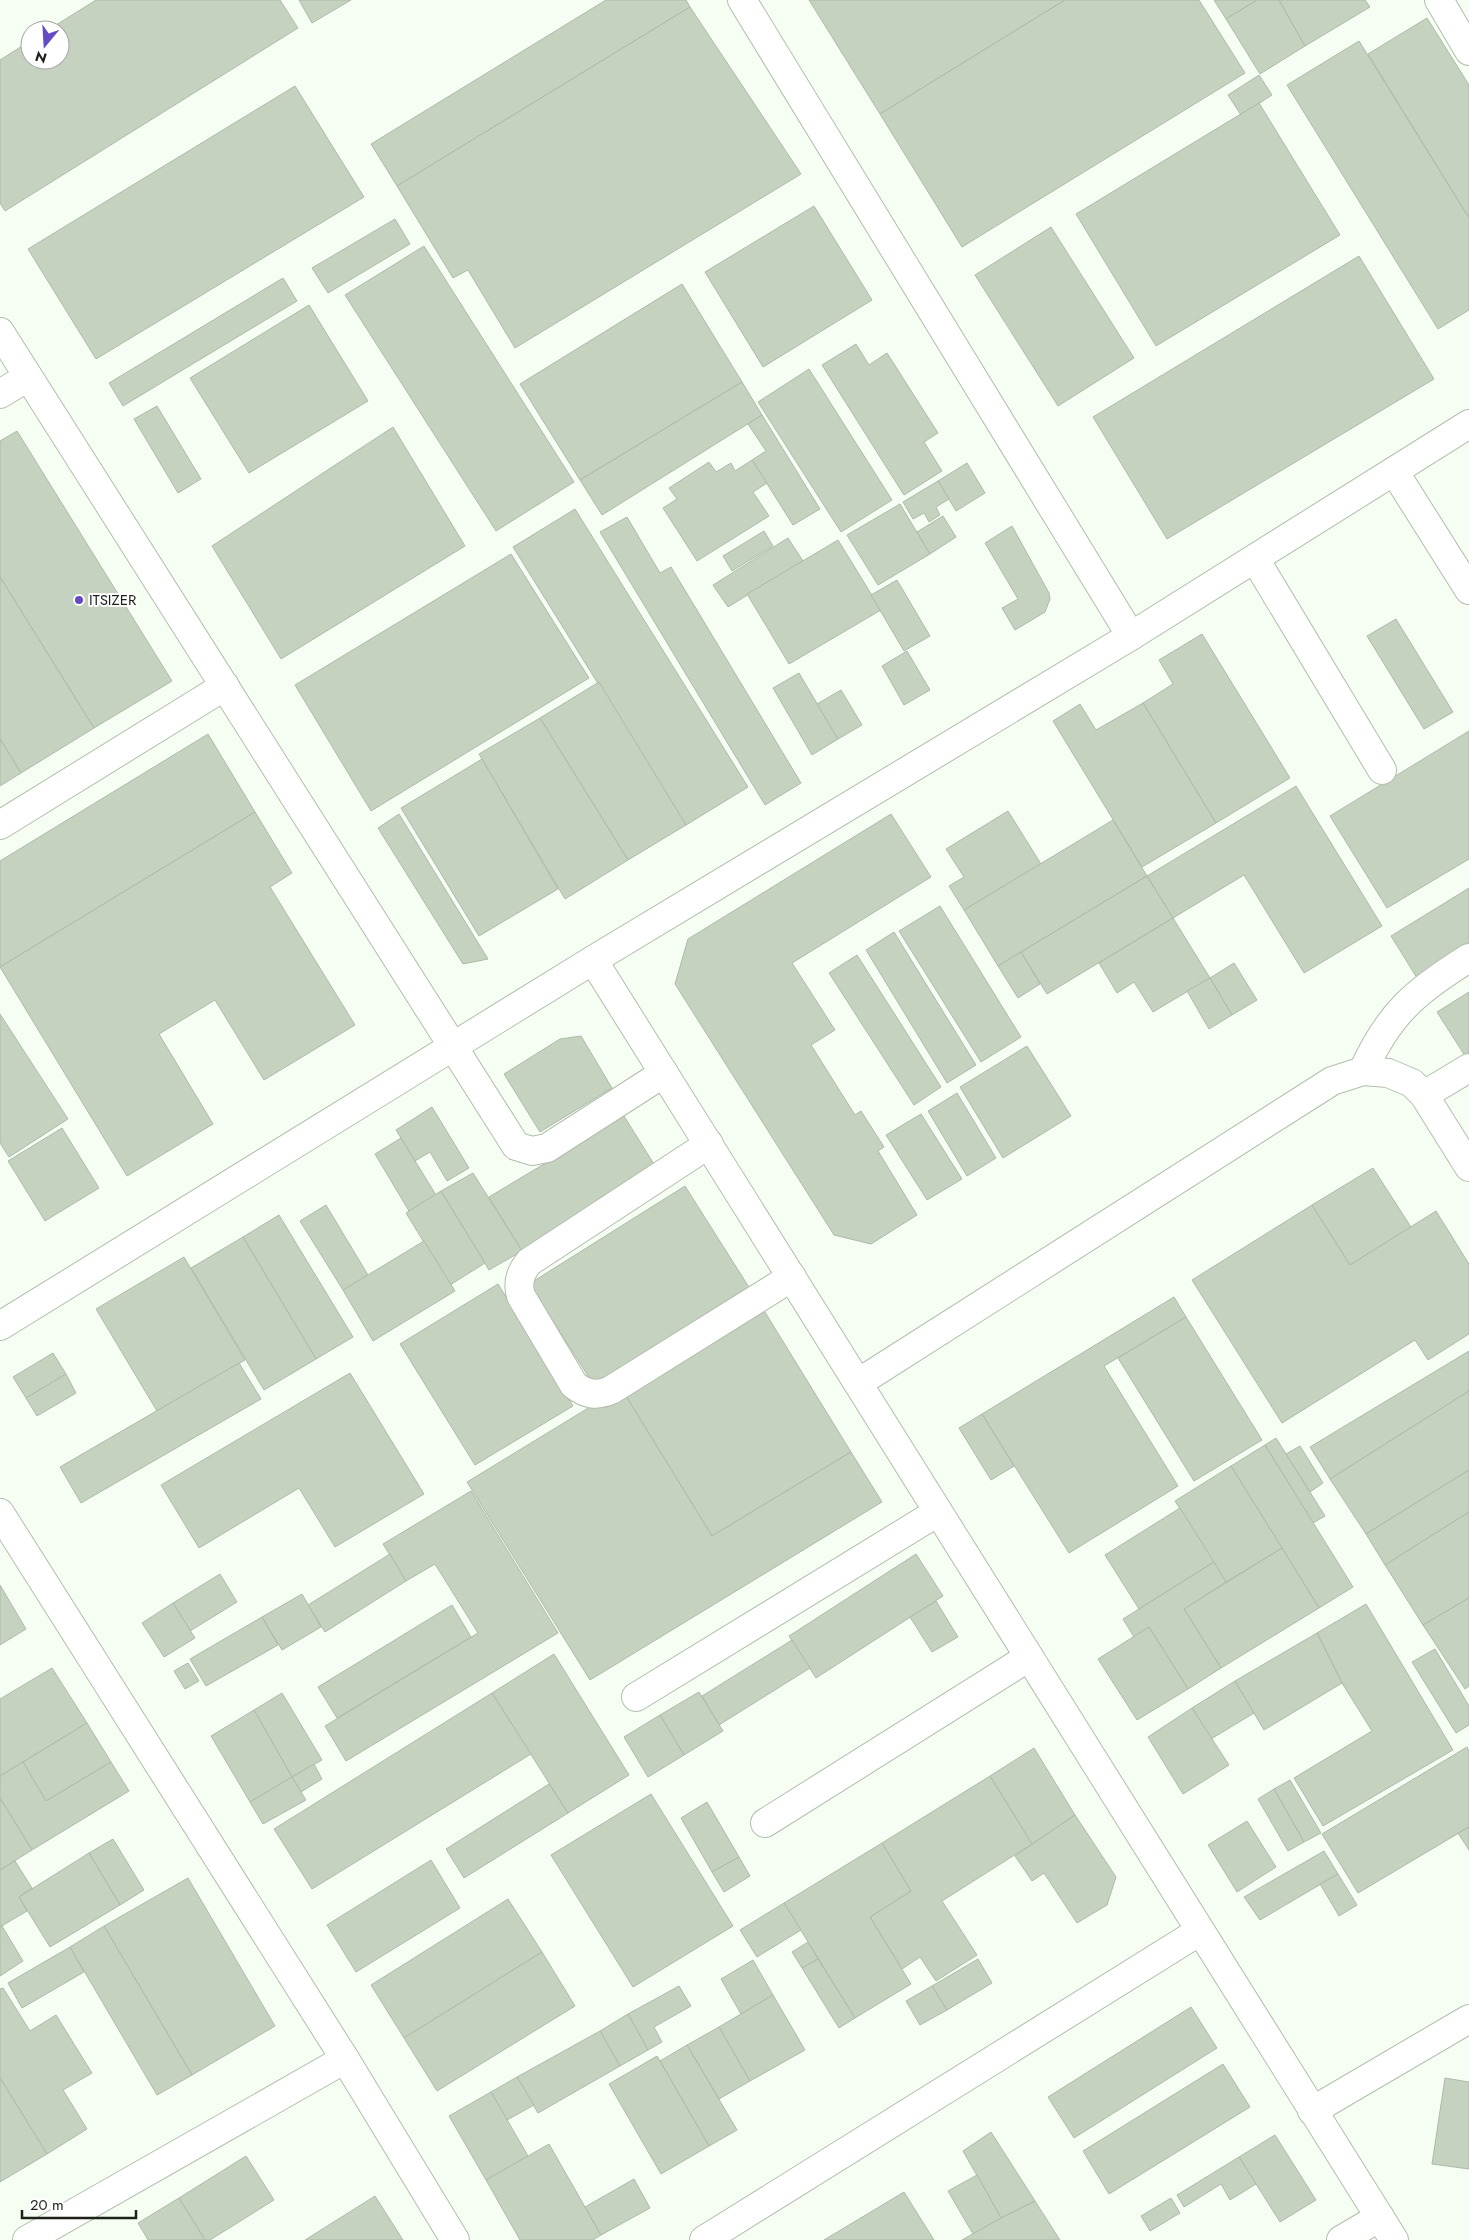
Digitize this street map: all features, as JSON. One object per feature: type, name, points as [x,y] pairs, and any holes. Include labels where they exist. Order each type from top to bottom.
[{"type":"lane","points":[[742,0],[1131,636]]},
{"type":"lane","points":[[1439,0],[1469,51]]},
{"type":"lane","points":[[0,332],[516,1146],[532,1152],[547,1148],[664,1073]]},
{"type":"lane","points":[[0,394],[28,377]]},
{"type":"lane","points":[[0,1326],[593,960],[1131,636],[1469,424]]},
{"type":"lane","points":[[1394,471],[1469,590]]},
{"type":"lane","points":[[1255,558],[1382,770]]},
{"type":"lane","points":[[0,825],[225,686]]},
{"type":"lane","points":[[1363,1071],[1375,1045],[1390,1021],[1409,1000],[1430,982],[1469,958]]},
{"type":"lane","points":[[593,960],[1387,2229],[1341,2240]]},
{"type":"lane","points":[[1424,1095],[1469,1068]]},
{"type":"lane","points":[[858,1383],[1332,1081],[1363,1071],[1388,1073],[1412,1084],[1424,1095],[1469,1168]]},
{"type":"lane","points":[[709,1144],[529,1262],[524,1268],[519,1282],[521,1296],[574,1385],[582,1392],[592,1394],[602,1394],[611,1390],[792,1277]]},
{"type":"lane","points":[[636,1697],[938,1512]]},
{"type":"lane","points":[[0,1513],[345,2059],[455,2240]]},
{"type":"lane","points":[[765,1823],[1030,1657]]},
{"type":"lane","points":[[704,2240],[1200,1931]]},
{"type":"lane","points":[[1312,2110],[1469,2020]]},
{"type":"lane","points":[[27,2240],[345,2059]]},
{"type":"building","points":[[96,0],[280,0],[298,28],[5,211],[0,203],[0,60],[20,47],[20,70],[70,70],[70,20],[64,20]]},
{"type":"building","points":[[299,0],[351,0],[312,23]]},
{"type":"building","points":[[606,0],[686,0],[690,7],[397,186],[371,144]]},
{"type":"building","points":[[809,0],[1065,0],[880,114]]},
{"type":"building","points":[[1065,0],[1199,0],[1245,73],[962,247],[880,114]]},
{"type":"building","points":[[1214,0],[1257,0],[1226,19]]},
{"type":"building","points":[[1257,0],[1279,0],[1305,46],[1260,74],[1226,19]]},
{"type":"building","points":[[1279,0],[1365,0],[1370,7],[1305,46]]},
{"type":"building","points":[[690,7],[801,174],[515,348],[468,270],[453,278],[397,186]]},
{"type":"building","points":[[1427,18],[1469,85],[1469,218],[1368,54]]},
{"type":"building","points":[[1359,41],[1469,218],[1469,310],[1438,329],[1287,85]]},
{"type":"building","points":[[1259,75],[1272,95],[1241,115],[1228,95]]},
{"type":"building","points":[[295,86],[364,197],[96,359],[28,249]]},
{"type":"building","points":[[1259,103],[1340,235],[1156,346],[1076,214]]},
{"type":"building","points":[[814,206],[872,300],[763,367],[705,272]]},
{"type":"building","points":[[395,219],[410,244],[328,293],[312,268]]},
{"type":"building","points":[[1051,227],[1134,358],[1058,406],[975,275]]},
{"type":"building","points":[[424,246],[574,482],[496,531],[345,295]]},
{"type":"building","points":[[1359,256],[1434,379],[1167,539],[1093,417]]},
{"type":"building","points":[[283,278],[297,301],[123,406],[109,383]]},
{"type":"building","points":[[682,284],[742,382],[580,480],[520,384]]},
{"type":"building","points":[[309,305],[368,401],[249,473],[190,378]]},
{"type":"building","points":[[856,344],[869,365],[887,353],[938,433],[924,442],[942,471],[904,495],[822,365]]},
{"type":"building","points":[[809,369],[892,500],[841,532],[758,402]]},
{"type":"building","points":[[742,382],[762,415],[602,515],[580,480]]},
{"type":"building","points":[[157,406],[201,479],[178,493],[134,419]]},
{"type":"building","points":[[762,415],[820,509],[793,525],[752,460],[766,451],[748,424]]},
{"type":"building","points":[[393,427],[465,546],[281,659],[212,546]]},
{"type":"building","points":[[17,431],[172,681],[94,728],[0,577],[0,441]]},
{"type":"building","points":[[752,460],[767,483],[753,492],[769,516],[697,561],[663,508],[677,499],[669,488],[709,462],[716,472],[731,463],[735,471]]},
{"type":"building","points":[[967,463],[985,493],[956,511],[938,481]]},
{"type":"building","points":[[938,481],[949,499],[936,507],[940,515],[929,522],[924,513],[913,519],[903,502]]},
{"type":"building","points":[[900,504],[930,554],[878,585],[847,535]]},
{"type":"building","points":[[575,509],[748,787],[686,825],[513,547]]},
{"type":"building","points":[[943,516],[956,537],[930,554],[917,532]]},
{"type":"building","points":[[627,517],[660,573],[671,567],[801,783],[765,805],[600,532]]},
{"type":"building","points":[[1012,526],[1049,593],[1050,599],[1045,612],[1015,630],[1002,608],[1018,599],[985,543]]},
{"type":"building","points":[[764,531],[773,546],[732,571],[723,556]]},
{"type":"building","points":[[788,538],[803,561],[728,607],[713,585]]},
{"type":"building","points":[[838,540],[881,610],[789,664],[747,594]]},
{"type":"building","points":[[511,554],[589,678],[371,811],[295,685]]},
{"type":"building","points":[[0,577],[94,728],[21,773],[0,739]]},
{"type":"building","points":[[897,580],[930,636],[904,651],[871,595]]},
{"type":"building","points":[[1396,619],[1453,712],[1424,729],[1367,636]]},
{"type":"building","points":[[1202,634],[1290,778],[1216,823],[1143,703],[1173,684],[1159,660]]},
{"type":"building","points":[[907,651],[930,690],[904,705],[882,666]]},
{"type":"building","points":[[799,673],[838,739],[812,755],[773,688]]},
{"type":"building","points":[[599,682],[686,825],[628,860],[540,718]]},
{"type":"building","points":[[841,690],[862,725],[838,739],[817,704]]},
{"type":"building","points":[[1143,703],[1216,823],[1142,867],[1053,721],[1080,704],[1096,730]]},
{"type":"building","points":[[540,718],[628,860],[565,899],[479,754]]},
{"type":"building","points":[[1469,731],[1469,859],[1387,908],[1330,816]]},
{"type":"building","points":[[208,734],[255,812],[0,967],[0,861]]},
{"type":"building","points":[[0,739],[21,773],[0,786]]},
{"type":"building","points":[[482,759],[558,889],[479,936],[401,808]]},
{"type":"building","points":[[1296,786],[1382,926],[1304,973],[1244,875],[1173,918],[1147,876]]},
{"type":"building","points":[[1008,811],[1041,864],[964,910],[949,886],[964,877],[946,849]]},
{"type":"building","points":[[255,812],[292,873],[270,887],[355,1025],[264,1080],[215,1000],[159,1034],[213,1124],[127,1176],[0,967]]},
{"type":"building","points":[[399,814],[488,959],[463,964],[378,828]]},
{"type":"building","points":[[891,814],[931,877],[792,963],[835,1030],[811,1045],[855,1115],[861,1111],[884,1147],[878,1151],[917,1215],[871,1244],[834,1235],[675,984],[688,939]]},
{"type":"building","points":[[1113,820],[1147,876],[998,966],[964,910]]},
{"type":"building","points":[[1147,876],[1173,918],[1047,994],[1021,952]]},
{"type":"building","points":[[1469,888],[1469,957],[1422,986],[1391,936]]},
{"type":"building","points":[[940,906],[1021,1037],[981,1062],[899,931]]},
{"type":"building","points":[[1173,918],[1210,978],[1153,1012],[1134,982],[1117,993],[1099,963]]},
{"type":"building","points":[[894,932],[976,1065],[947,1083],[866,950]]},
{"type":"building","points":[[1021,952],[1040,984],[1018,998],[998,966]]},
{"type":"building","points":[[857,955],[941,1087],[914,1105],[829,973]]},
{"type":"building","points":[[1234,963],[1257,1000],[1232,1015],[1210,978]]},
{"type":"building","points":[[1210,978],[1232,1015],[1209,1029],[1187,991]]},
{"type":"building","points":[[1469,992],[1469,1058],[1467,1059],[1437,1012]]},
{"type":"building","points":[[0,1014],[68,1119],[9,1157],[0,1143]]},
{"type":"building","points":[[581,1036],[612,1088],[540,1132],[504,1074],[560,1039]]},
{"type":"building","points":[[1027,1046],[1071,1116],[1003,1158],[960,1087]]},
{"type":"building","points":[[957,1093],[996,1158],[967,1176],[928,1111]]},
{"type":"building","points":[[432,1107],[469,1168],[447,1181],[430,1152],[415,1161],[396,1130]]},
{"type":"building","points":[[921,1114],[962,1179],[927,1200],[886,1135]]},
{"type":"building","points":[[624,1116],[657,1169],[522,1251],[489,1197]]},
{"type":"building","points":[[62,1128],[99,1188],[45,1221],[8,1161]]},
{"type":"building","points":[[401,1138],[436,1195],[409,1211],[375,1154]]},
{"type":"building","points":[[1373,1168],[1411,1227],[1350,1265],[1312,1205]]},
{"type":"building","points":[[473,1173],[522,1251],[489,1270],[441,1191]]},
{"type":"building","points":[[685,1186],[752,1292],[597,1390],[529,1284]]},
{"type":"building","points":[[441,1191],[485,1263],[450,1285],[406,1213]]},
{"type":"building","points":[[326,1205],[368,1275],[343,1290],[300,1221]]},
{"type":"building","points":[[1312,1205],[1350,1265],[1436,1211],[1469,1264],[1469,1334],[1428,1360],[1415,1340],[1282,1423],[1192,1280]]},
{"type":"building","points":[[279,1215],[353,1337],[316,1359],[243,1237]]},
{"type":"building","points":[[243,1237],[316,1359],[264,1390],[191,1268]]},
{"type":"building","points":[[424,1241],[455,1291],[373,1341],[343,1290]]},
{"type":"building","points":[[184,1257],[245,1360],[157,1411],[96,1309]]},
{"type":"building","points":[[498,1284],[573,1406],[475,1465],[400,1344]]},
{"type":"building","points":[[1174,1297],[1186,1317],[1104,1366],[1178,1486],[1069,1553],[982,1414]]},
{"type":"building","points":[[760,1304],[851,1452],[712,1536],[621,1388]]},
{"type":"building","points":[[1186,1317],[1262,1440],[1194,1481],[1118,1358]]},
{"type":"building","points":[[1469,1351],[1469,1391],[1330,1479],[1310,1447]]},
{"type":"building","points":[[53,1353],[66,1374],[26,1398],[13,1377]]},
{"type":"building","points":[[239,1363],[261,1399],[81,1503],[60,1467]]},
{"type":"building","points":[[350,1373],[424,1494],[335,1547],[299,1488],[199,1548],[161,1485]]},
{"type":"building","points":[[66,1374],[76,1393],[37,1416],[26,1398]]},
{"type":"building","points":[[621,1388],[712,1536],[851,1452],[882,1502],[590,1680],[467,1482]]},
{"type":"building","points":[[1469,1391],[1469,1470],[1366,1534],[1330,1479]]},
{"type":"building","points":[[982,1414],[1014,1466],[991,1480],[959,1428]]},
{"type":"building","points":[[1276,1438],[1325,1516],[1313,1523],[1265,1445]]},
{"type":"building","points":[[1265,1445],[1353,1587],[1319,1608],[1231,1466]]},
{"type":"building","points":[[1300,1446],[1323,1483],[1310,1492],[1286,1454]]},
{"type":"building","points":[[1231,1466],[1282,1548],[1226,1582],[1175,1501]]},
{"type":"building","points":[[1469,1470],[1469,1512],[1385,1565],[1366,1534]]},
{"type":"building","points":[[471,1491],[558,1633],[346,1761],[325,1726],[478,1633],[435,1564],[406,1581],[383,1544]]},
{"type":"building","points":[[1180,1508],[1214,1562],[1139,1609],[1105,1555]]},
{"type":"building","points":[[1469,1512],[1469,1598],[1423,1625],[1385,1565]]},
{"type":"building","points":[[1282,1548],[1319,1608],[1221,1668],[1184,1609]]},
{"type":"building","points":[[390,1554],[406,1581],[325,1632],[308,1605]]},
{"type":"building","points":[[916,1554],[943,1596],[816,1678],[789,1636]]},
{"type":"building","points":[[1214,1562],[1226,1582],[1184,1609],[1221,1668],[1188,1689],[1149,1627],[1134,1637],[1123,1619]]},
{"type":"building","points":[[220,1574],[237,1602],[190,1631],[173,1603]]},
{"type":"building","points":[[0,1585],[26,1629],[0,1645]]},
{"type":"building","points":[[302,1594],[321,1627],[282,1650],[262,1617]]},
{"type":"building","points":[[1469,1598],[1469,1686],[1465,1689],[1423,1625]]},
{"type":"building","points":[[936,1601],[958,1637],[932,1652],[910,1617]]},
{"type":"building","points":[[173,1603],[195,1638],[164,1657],[142,1623]]},
{"type":"building","points":[[1366,1604],[1453,1750],[1323,1826],[1294,1778],[1372,1731],[1342,1683],[1317,1633]]},
{"type":"building","points":[[452,1605],[471,1637],[337,1718],[318,1687]]},
{"type":"building","points":[[262,1617],[278,1645],[206,1686],[190,1659]]},
{"type":"building","points":[[1149,1627],[1188,1689],[1137,1720],[1098,1659]]},
{"type":"building","points":[[1317,1633],[1342,1683],[1264,1730],[1235,1681]]},
{"type":"building","points":[[792,1640],[810,1668],[719,1725],[702,1696]]},
{"type":"building","points":[[1435,1649],[1469,1706],[1469,1725],[1456,1733],[1412,1662]]},
{"type":"building","points":[[554,1654],[629,1775],[568,1813],[492,1693]]},
{"type":"building","points":[[188,1663],[199,1681],[185,1689],[174,1671]]},
{"type":"building","points":[[52,1668],[87,1723],[0,1776],[0,1699]]},
{"type":"building","points":[[1235,1681],[1254,1713],[1211,1739],[1192,1708]]},
{"type":"building","points":[[699,1692],[723,1731],[684,1755],[660,1715]]},
{"type":"building","points":[[282,1693],[322,1760],[292,1777],[254,1710]]},
{"type":"building","points":[[492,1693],[531,1754],[312,1889],[274,1829]]},
{"type":"building","points":[[1192,1708],[1229,1765],[1183,1794],[1148,1737]]},
{"type":"building","points":[[254,1710],[292,1777],[250,1802],[211,1736]]},
{"type":"building","points":[[660,1715],[684,1755],[648,1777],[624,1737]]},
{"type":"building","points":[[87,1723],[111,1762],[46,1801],[23,1762]]},
{"type":"building","points":[[1467,1747],[1469,1751],[1469,1827],[1358,1893],[1322,1834]]},
{"type":"building","points":[[1034,1748],[1075,1815],[1032,1844],[990,1776]]},
{"type":"building","points":[[23,1762],[46,1801],[111,1762],[129,1791],[32,1850],[0,1798],[0,1776]]},
{"type":"building","points":[[314,1764],[322,1779],[301,1792],[292,1777]]},
{"type":"building","points":[[990,1776],[1032,1844],[942,1901],[977,1955],[936,1981],[920,1957],[902,1969],[870,1917],[911,1891],[882,1843]]},
{"type":"building","points":[[292,1777],[306,1800],[263,1824],[250,1802]]},
{"type":"building","points":[[1290,1780],[1321,1833],[1304,1842],[1274,1789]]},
{"type":"building","points":[[549,1784],[568,1813],[464,1878],[446,1849]]},
{"type":"building","points":[[1274,1789],[1304,1842],[1288,1851],[1258,1799]]},
{"type":"building","points":[[651,1794],[733,1926],[633,1987],[551,1855]]},
{"type":"building","points":[[0,1798],[32,1850],[0,1870]]},
{"type":"building","points":[[707,1802],[739,1857],[712,1872],[681,1818]]},
{"type":"building","points":[[1075,1815],[1116,1877],[1107,1905],[1077,1923],[1044,1873],[1032,1881],[1015,1856]]},
{"type":"building","points":[[1247,1821],[1276,1867],[1237,1892],[1208,1845]]},
{"type":"building","points":[[1469,1827],[1469,1850],[1458,1833]]},
{"type":"building","points":[[113,1839],[144,1890],[120,1905],[89,1853]]},
{"type":"building","points":[[882,1843],[911,1891],[870,1917],[911,1984],[855,2018],[784,1903]]},
{"type":"building","points":[[1324,1851],[1338,1874],[1260,1920],[1244,1897]]},
{"type":"building","points":[[89,1853],[120,1905],[50,1947],[19,1897]]},
{"type":"building","points":[[739,1857],[750,1876],[724,1892],[712,1872]]},
{"type":"building","points":[[431,1860],[460,1908],[356,1972],[327,1925]]},
{"type":"building","points":[[15,1861],[32,1888],[19,1897],[27,1911],[0,1927],[0,1870]]},
{"type":"building","points":[[1338,1874],[1357,1905],[1339,1916],[1320,1884]]},
{"type":"building","points":[[188,1878],[275,2026],[192,2075],[104,1926]]},
{"type":"building","points":[[508,1899],[542,1952],[404,2038],[371,1985]]},
{"type":"building","points":[[784,1903],[801,1930],[757,1957],[740,1930]]},
{"type":"building","points":[[2,1926],[23,1961],[0,1976],[0,1927]]},
{"type":"building","points":[[104,1926],[192,2075],[157,2095],[70,1947]]},
{"type":"building","points":[[808,1942],[818,1959],[802,1968],[792,1952]]},
{"type":"building","points":[[70,1947],[84,1972],[22,2008],[8,1983]]},
{"type":"building","points":[[542,1952],[575,2006],[437,2091],[404,2038]]},
{"type":"building","points":[[818,1959],[855,2018],[839,2028],[802,1968]]},
{"type":"building","points":[[978,1959],[992,1983],[947,2010],[932,1986]]},
{"type":"building","points":[[753,1960],[773,1995],[741,2014],[721,1979]]},
{"type":"building","points":[[679,1986],[691,2006],[654,2027],[662,2042],[648,2050],[628,2014]]},
{"type":"building","points":[[932,1986],[947,2010],[920,2025],[906,2001]]},
{"type":"building","points":[[3,1988],[30,2031],[56,2015],[92,2073],[63,2090],[87,2129],[47,2154],[0,2078],[0,1989]]},
{"type":"building","points":[[773,1995],[805,2050],[750,2081],[719,2027]]},
{"type":"building","points":[[1191,2007],[1217,2048],[1074,2138],[1048,2097]]},
{"type":"building","points":[[628,2014],[648,2050],[620,2066],[600,2031]]},
{"type":"building","points":[[719,2027],[750,2081],[719,2099],[687,2045]]},
{"type":"building","points":[[600,2031],[620,2066],[538,2113],[517,2077]]},
{"type":"building","points":[[687,2045],[737,2130],[709,2146],[660,2061]]},
{"type":"building","points":[[657,2056],[709,2146],[661,2174],[609,2084]]},
{"type":"building","points":[[1223,2064],[1250,2107],[1109,2194],[1083,2151]]},
{"type":"building","points":[[517,2077],[534,2105],[507,2120],[491,2092]]},
{"type":"building","points":[[0,2078],[47,2154],[0,2182]]},
{"type":"building","points":[[1445,2078],[1469,2082],[1469,2169],[1432,2164]]},
{"type":"building","points":[[491,2092],[528,2156],[486,2180],[449,2116]]},
{"type":"building","points":[[991,2132],[1035,2201],[1001,2218],[963,2151]]},
{"type":"building","points":[[1275,2135],[1316,2200],[1280,2222],[1239,2157]]},
{"type":"building","points":[[549,2144],[601,2235],[593,2240],[520,2240],[486,2180]]},
{"type":"building","points":[[246,2156],[274,2200],[210,2240],[205,2240],[179,2198]]},
{"type":"building","points":[[1239,2157],[1256,2184],[1230,2200],[1221,2184],[1184,2207],[1177,2195]]},
{"type":"building","points":[[977,2175],[1001,2218],[973,2234],[948,2191]]},
{"type":"building","points":[[634,2179],[650,2208],[601,2235],[585,2207]]},
{"type":"building","points":[[904,2192],[934,2240],[824,2240]]},
{"type":"building","points":[[375,2196],[403,2240],[305,2240]]},
{"type":"building","points":[[179,2198],[205,2240],[148,2240],[138,2223]]},
{"type":"building","points":[[1171,2198],[1180,2213],[1150,2231],[1141,2216]]},
{"type":"building","points":[[1035,2201],[1060,2240],[962,2240],[1001,2218]]},
{"type":"place","name":"ITSIZER","points":[[79,600]]}]
